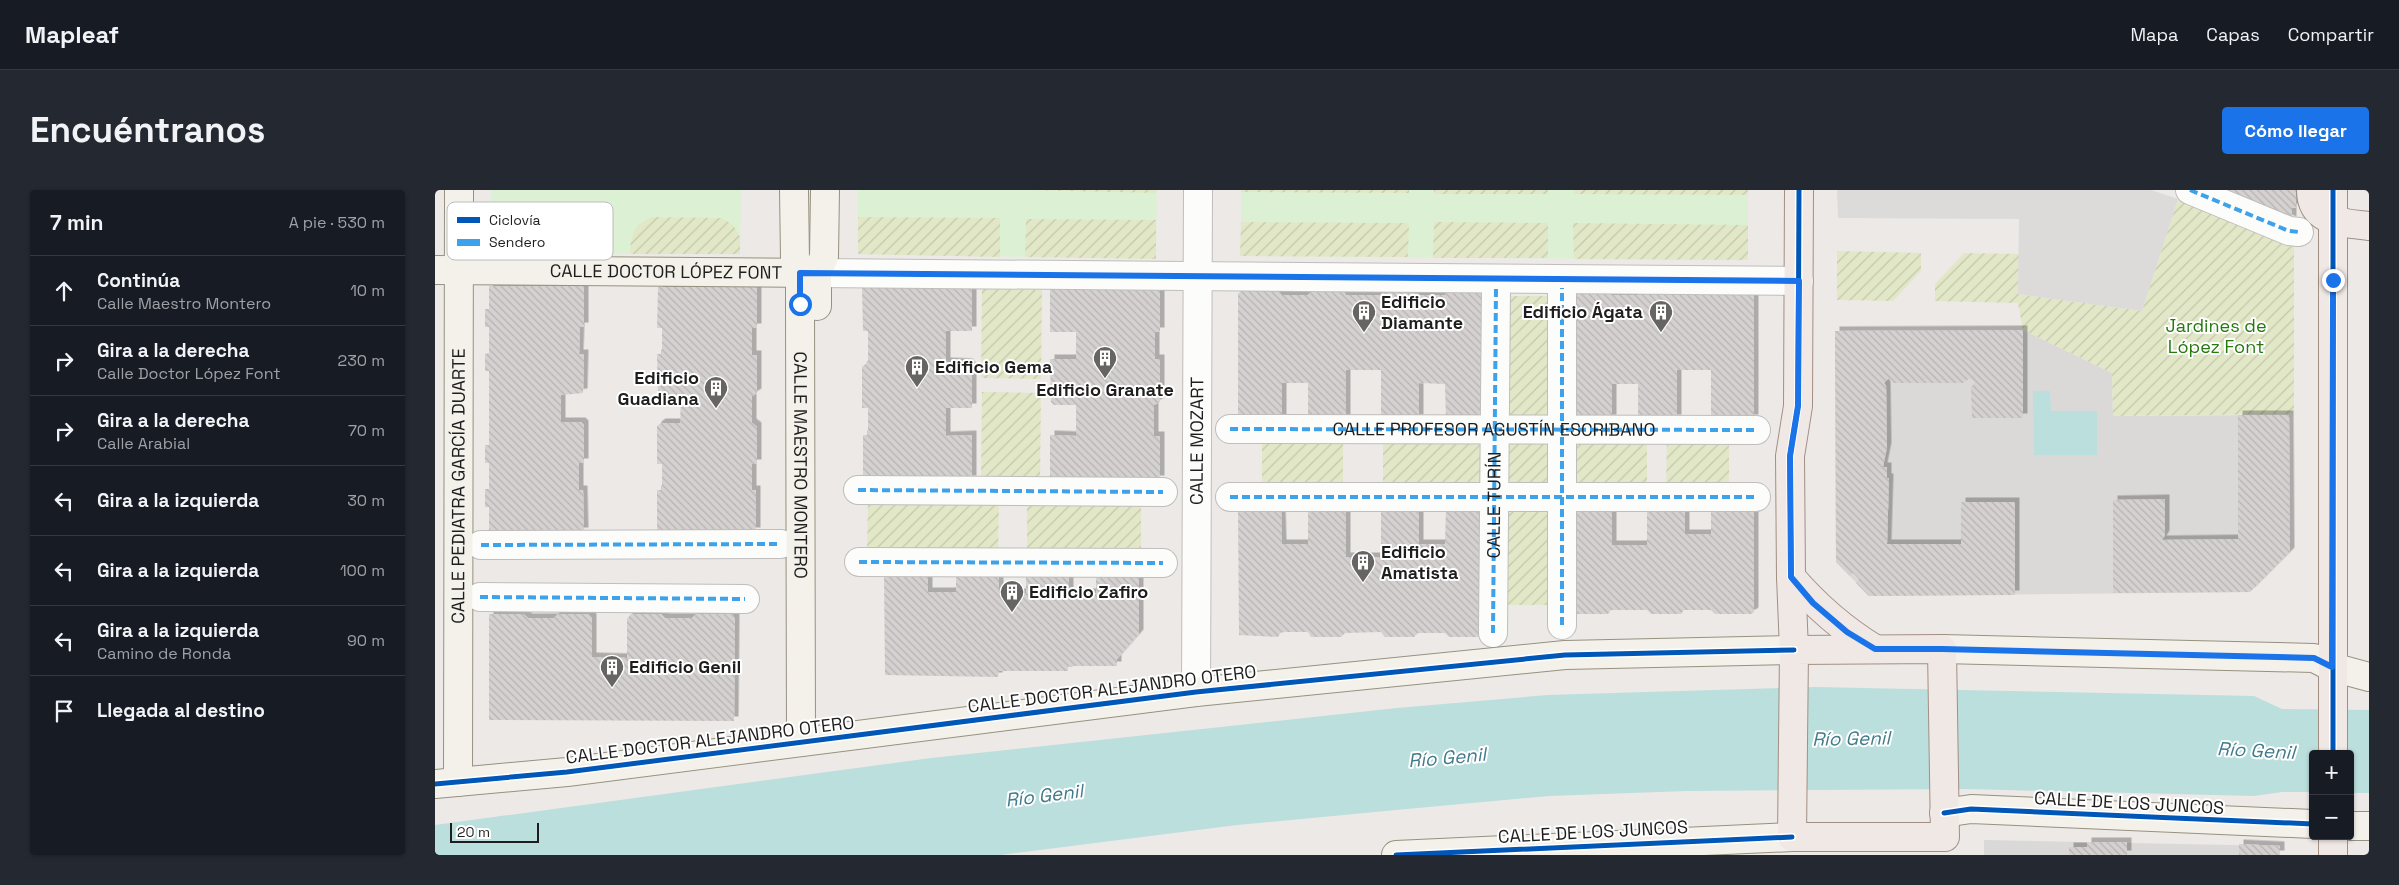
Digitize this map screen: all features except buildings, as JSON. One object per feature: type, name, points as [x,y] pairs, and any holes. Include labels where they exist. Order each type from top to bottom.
[{"type":"main road","name":"CALLE MAESTRO MONTERO","points":[[795,190],[795,259],[808,273],[809,741]]},
{"type":"main road","name":"CALLE MAESTRO MONTERO","points":[[808,273],[825,257],[825,190]]},
{"type":"main road","points":[[1792,837],[1794,650],[1790,456],[1798,406],[1799,190]]},
{"type":"main road","points":[[2311,190],[2311,200],[2318,211],[2333,221],[2369,226]]},
{"type":"main road","points":[[2333,190],[2333,750]]},
{"type":"main road","name":"CALLE DOCTOR LÓPEZ FONT","points":[[447,270],[808,273]]},
{"type":"main road","name":"CALLE PEDIATRA GARCÍA DUARTE","points":[[447,270],[447,783]]},
{"type":"main road","points":[[1791,577],[1820,609],[1847,632],[1875,649]]},
{"type":"main road","points":[[1942,649],[1944,824]]},
{"type":"main road","name":"CALLE DOCTOR ALEJANDRO OTERO","points":[[447,783],[567,772],[1196,692],[1565,655],[1942,649],[2314,658],[2332,667],[2369,677]]},
{"type":"main road","name":"CALLE DE LOS JUNCOS","points":[[1396,855],[1792,837],[1944,824],[1971,809],[2309,824]]},
{"type":"main road","points":[[2354,826],[2369,826]]},
{"type":"main road","points":[[2333,840],[2333,855]]},
{"type":"street","name":"CALLE MOZART","points":[[1196,692],[1198,190]]},
{"type":"street","points":[[2191,190],[2294,231]]},
{"type":"street","name":"CALLE DOCTOR LÓPEZ FONT","points":[[808,273],[1799,281]]},
{"type":"street","name":"CALLE TURÍN","points":[[1493,633],[1496,288]]},
{"type":"street","points":[[1562,288],[1562,625]]},
{"type":"street","name":"CALLE PROFESOR AGUSTÍN ESCRIBANO","points":[[1230,429],[1756,430]]},
{"type":"street","points":[[858,490],[1163,492]]},
{"type":"street","points":[[1230,497],[1756,497]]},
{"type":"street","points":[[481,545],[781,544]]},
{"type":"street","points":[[859,562],[1163,563]]},
{"type":"street","points":[[480,597],[745,599]]},
{"type":"shaded area","points":[[1837,190],[2151,190],[2178,199],[2142,311],[2018,294],[2019,219],[1838,218]]},
{"type":"shaded area","points":[[2023,330],[2112,373],[2113,416],[2289,415],[2290,552],[2250,592],[1869,596],[1836,562],[1835,331]]},
{"type":"shaded area","points":[[1984,840],[2280,846],[2280,855],[1984,855]]},
{"type":"green space","points":[[491,190],[741,190],[740,254],[613,253],[613,202],[491,202]]},
{"type":"green space","points":[[858,190],[1157,190],[1156,259],[858,254]]},
{"type":"green space","points":[[1026,190],[1157,190],[1156,193]]},
{"type":"green space","points":[[1241,190],[1748,190],[1748,260],[1241,256]]},
{"type":"green space","points":[[1241,190],[1409,190],[1409,193],[1241,192]]},
{"type":"green space","points":[[1434,190],[1548,190],[1548,194],[1434,194]]},
{"type":"green space","points":[[1574,190],[1748,190],[1748,195],[1574,194]]},
{"type":"green space","name":"Jardines de López Font","points":[[2178,199],[2294,242],[2294,414],[2113,416],[2112,373],[2023,330],[2018,303],[1935,301],[1935,284],[1964,253],[2019,254],[2018,294],[2142,311]]},
{"type":"green space","points":[[650,217],[722,218],[733,225],[740,237],[740,254],[630,254],[632,236],[636,228]]},
{"type":"green space","points":[[858,217],[1000,218],[1000,257],[858,254]]},
{"type":"green space","points":[[1026,219],[1156,220],[1156,259],[1025,257]]},
{"type":"green space","points":[[1241,222],[1409,223],[1408,257],[1240,256]]},
{"type":"green space","points":[[1434,222],[1548,223],[1548,258],[1433,258]]},
{"type":"green space","points":[[1573,223],[1748,225],[1748,260],[1574,259]]},
{"type":"green space","points":[[1837,251],[1921,253],[1921,271],[1893,301],[1837,300]]},
{"type":"green space","points":[[982,289],[1042,290],[1041,379],[981,378]]},
{"type":"green space","points":[[1503,296],[1554,296],[1554,416],[1504,416]]},
{"type":"green space","points":[[982,392],[1041,393],[1040,481],[981,481]]},
{"type":"green space","points":[[1262,435],[1343,435],[1343,488],[1262,488]]},
{"type":"green space","points":[[1383,435],[1484,436],[1483,489],[1383,489]]},
{"type":"green space","points":[[1503,436],[1554,436],[1554,489],[1503,489]]},
{"type":"green space","points":[[1573,436],[1647,437],[1647,490],[1574,489]]},
{"type":"green space","points":[[1667,436],[1729,437],[1729,490],[1666,490]]},
{"type":"green space","points":[[868,495],[999,497],[998,557],[867,555]]},
{"type":"green space","points":[[1027,496],[1141,497],[1141,557],[1027,556]]},
{"type":"green space","points":[[1554,507],[1554,578],[1548,578],[1548,605],[1504,605],[1503,508]]},
{"type":"water","points":[[2033,391],[2050,391],[2051,411],[2097,411],[2097,455],[2034,455]]},
{"type":"water","name":"Río Genil","points":[[1815,687],[2254,696],[2282,709],[2369,710],[2369,793],[2354,793],[2354,750],[2309,750],[2309,792],[2282,792],[2254,796],[1965,789],[1686,791],[1549,796],[1396,810],[1237,825],[1000,855],[435,855],[435,825],[931,758],[1397,708],[1548,695]]},
{"type":"marked path","points":[[2190,190],[2289,231],[2299,232]]},
{"type":"marked path","points":[[817,273],[1799,281]]},
{"type":"marked path","points":[[1493,633],[1496,288]]},
{"type":"marked path","points":[[1562,288],[1562,625]]},
{"type":"marked path","points":[[1230,429],[1756,430]]},
{"type":"marked path","points":[[858,490],[1163,492]]},
{"type":"marked path","points":[[1230,497],[1756,497]]},
{"type":"marked path","points":[[481,545],[781,544]]},
{"type":"marked path","points":[[859,562],[1163,563]]},
{"type":"marked path","points":[[480,597],[745,599]]},
{"type":"cycle path","points":[[1791,577],[1790,456],[1798,406],[1799,190]]},
{"type":"cycle path","points":[[2333,190],[2333,750]]},
{"type":"cycle path","points":[[435,784],[567,772],[1196,692],[1565,655],[1794,650]]},
{"type":"cycle path","points":[[1944,813],[1971,809],[2309,824]]},
{"type":"cycle path","points":[[1396,855],[1792,837]]},
{"type":"place","name":"Edificio Diamante","points":[[1364,333]]},
{"type":"place","name":"Edificio Ágata","points":[[1661,333]]},
{"type":"place","name":"Edificio Granate","points":[[1105,379]]},
{"type":"place","name":"Edificio Gema","points":[[917,388]]},
{"type":"place","name":"Edificio Guadiana","points":[[716,409]]},
{"type":"place","name":"Edificio Amatista","points":[[1363,583]]},
{"type":"place","name":"Edificio Zafiro","points":[[1012,613]]},
{"type":"place","name":"Edificio Genil","points":[[612,688]]},
{"type":"route","points":[[800,304],[800,273],[1799,281],[1798,406],[1790,456],[1791,577],[1813,603],[1847,632],[1875,649],[2314,658],[2332,667],[2333,280]]}]
